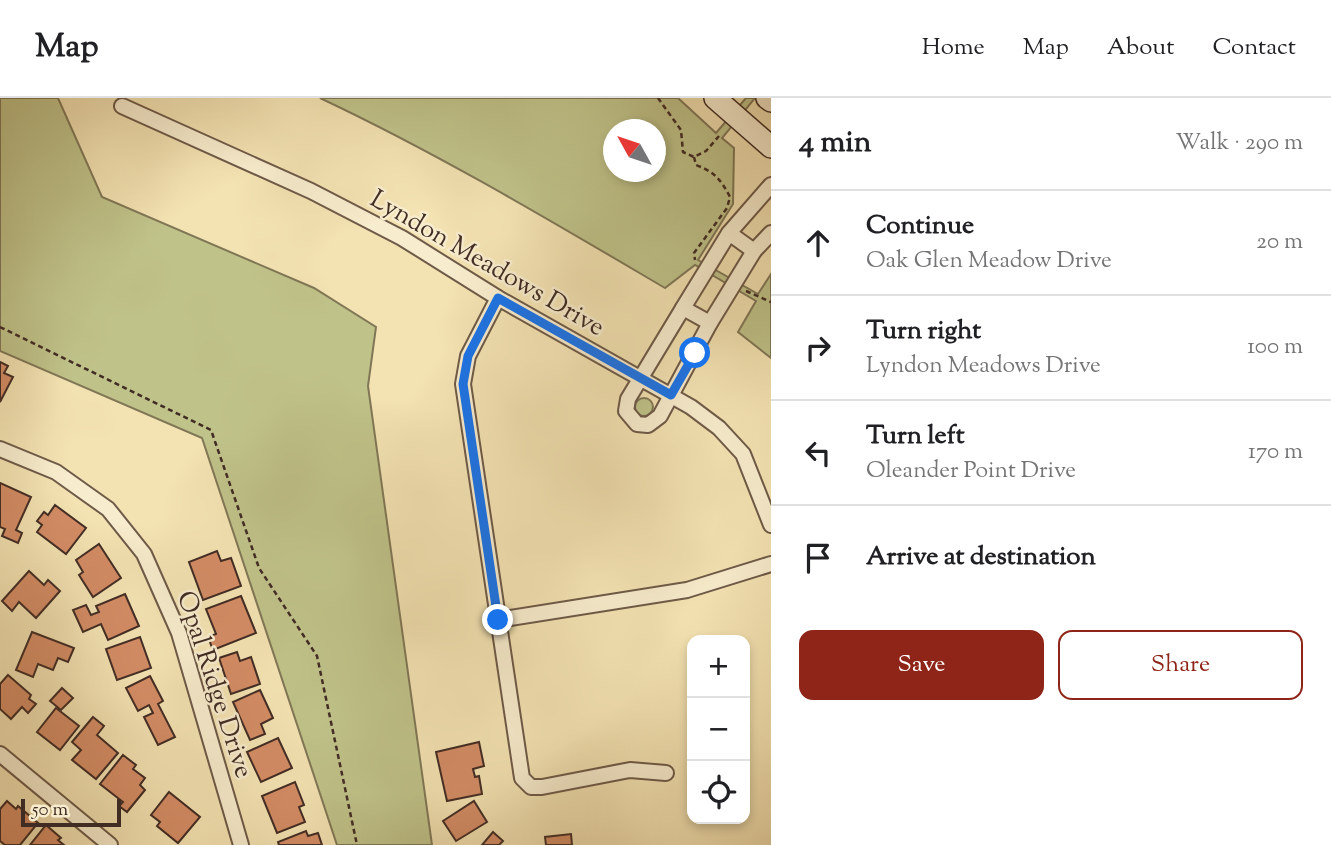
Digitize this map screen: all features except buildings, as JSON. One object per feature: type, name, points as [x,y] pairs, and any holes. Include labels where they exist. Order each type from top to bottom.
[{"type":"main road","points":[[715,98],[771,147]]},
{"type":"street","name":"Lyndon Meadows Drive","points":[[122,106],[322,197],[402,238],[498,298],[671,395],[719,428],[743,454],[771,525]]},
{"type":"street","points":[[771,185],[729,233],[640,377],[626,405],[628,416],[637,424],[653,422],[754,251],[771,233]]},
{"type":"street","points":[[729,233],[754,251]]},
{"type":"street","points":[[498,298],[468,356],[463,384],[522,778],[531,787],[542,787],[630,770],[666,773]]},
{"type":"street","points":[[683,308],[710,323]]},
{"type":"street","name":"Opal Ridge Drive","points":[[0,449],[55,471],[108,509],[144,555],[179,633],[241,845]]},
{"type":"street","points":[[498,620],[687,590],[771,564]]},
{"type":"street","points":[[0,754],[110,845]]},
{"type":"path","points":[[659,98],[681,130],[683,152],[694,157],[706,151],[719,136]]},
{"type":"path","points":[[0,327],[211,430],[259,568],[317,656],[357,845]]},
{"type":"green space","points":[[0,98],[58,98],[102,197],[314,288],[376,327],[368,386],[432,845],[337,845],[202,438],[0,351]]},
{"type":"green space","points":[[320,98],[678,98],[716,133],[746,98],[755,98],[722,138],[734,148],[733,204],[698,260],[758,294],[771,274],[771,358],[738,332],[756,301],[695,265],[665,288],[408,142]]},
{"type":"green space","points":[[644,398],[650,401],[653,407],[650,413],[644,416],[638,413],[635,407],[638,401]]},
{"type":"route","points":[[498,620],[463,384],[468,356],[498,298],[671,395],[695,353]]}]
